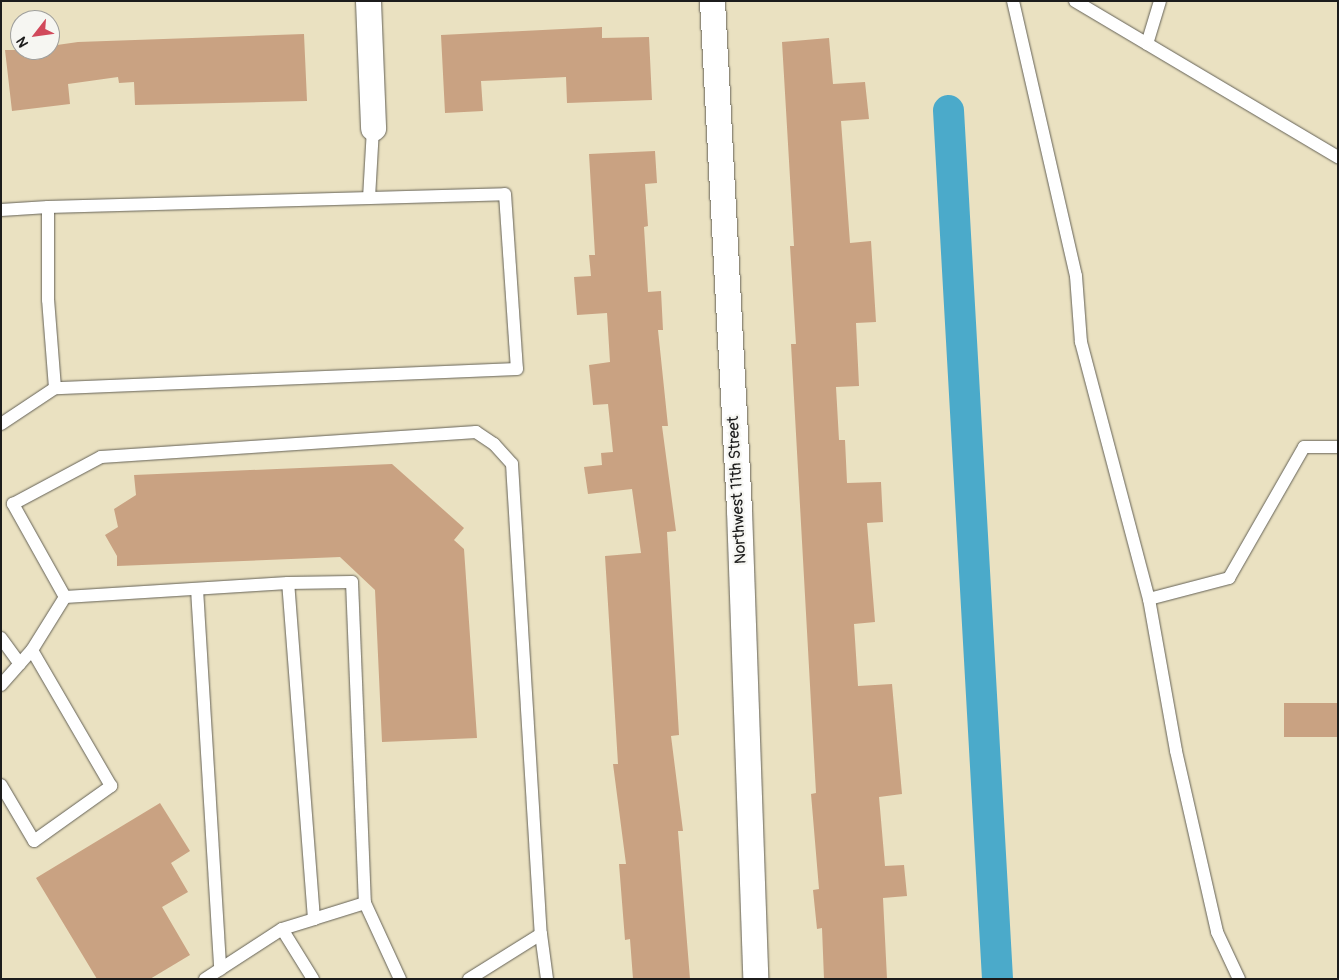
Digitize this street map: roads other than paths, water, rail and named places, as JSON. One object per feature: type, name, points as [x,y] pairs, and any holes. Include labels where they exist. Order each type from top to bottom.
[{"type":"street","points":[[368,1],[373,128]]},
{"type":"street","name":"Northwest 11th Street","points":[[712,1],[739,510],[755,979]]},
{"type":"lane","points":[[1013,1],[1076,276],[1082,342],[1149,599],[1176,751],[1217,932],[1238,979]]},
{"type":"lane","points":[[1075,1],[1338,157]]},
{"type":"lane","points":[[1146,44],[1160,1]]},
{"type":"lane","points":[[369,198],[373,128]]},
{"type":"lane","points":[[1,210],[48,207],[505,194],[516,369],[55,388],[1,424]]},
{"type":"lane","points":[[48,207],[48,300],[55,388]]},
{"type":"lane","points":[[65,597],[13,504],[101,457],[476,432],[494,444],[512,464],[540,934],[547,979]]},
{"type":"lane","points":[[1149,599],[1229,578],[1304,446],[1338,447]]},
{"type":"lane","points":[[65,597],[288,583],[352,582],[365,903],[400,979]]},
{"type":"lane","points":[[288,583],[314,919]]},
{"type":"lane","points":[[197,589],[220,969]]},
{"type":"lane","points":[[1,685],[32,650],[65,597]]},
{"type":"lane","points":[[1,638],[20,664]]},
{"type":"lane","points":[[1,785],[34,841],[111,786],[32,650]]},
{"type":"lane","points":[[205,979],[282,929],[365,903]]},
{"type":"lane","points":[[282,929],[313,979]]},
{"type":"lane","points":[[469,979],[540,934]]},
{"type":"waterway","points":[[948,110],[997,979]]}]
